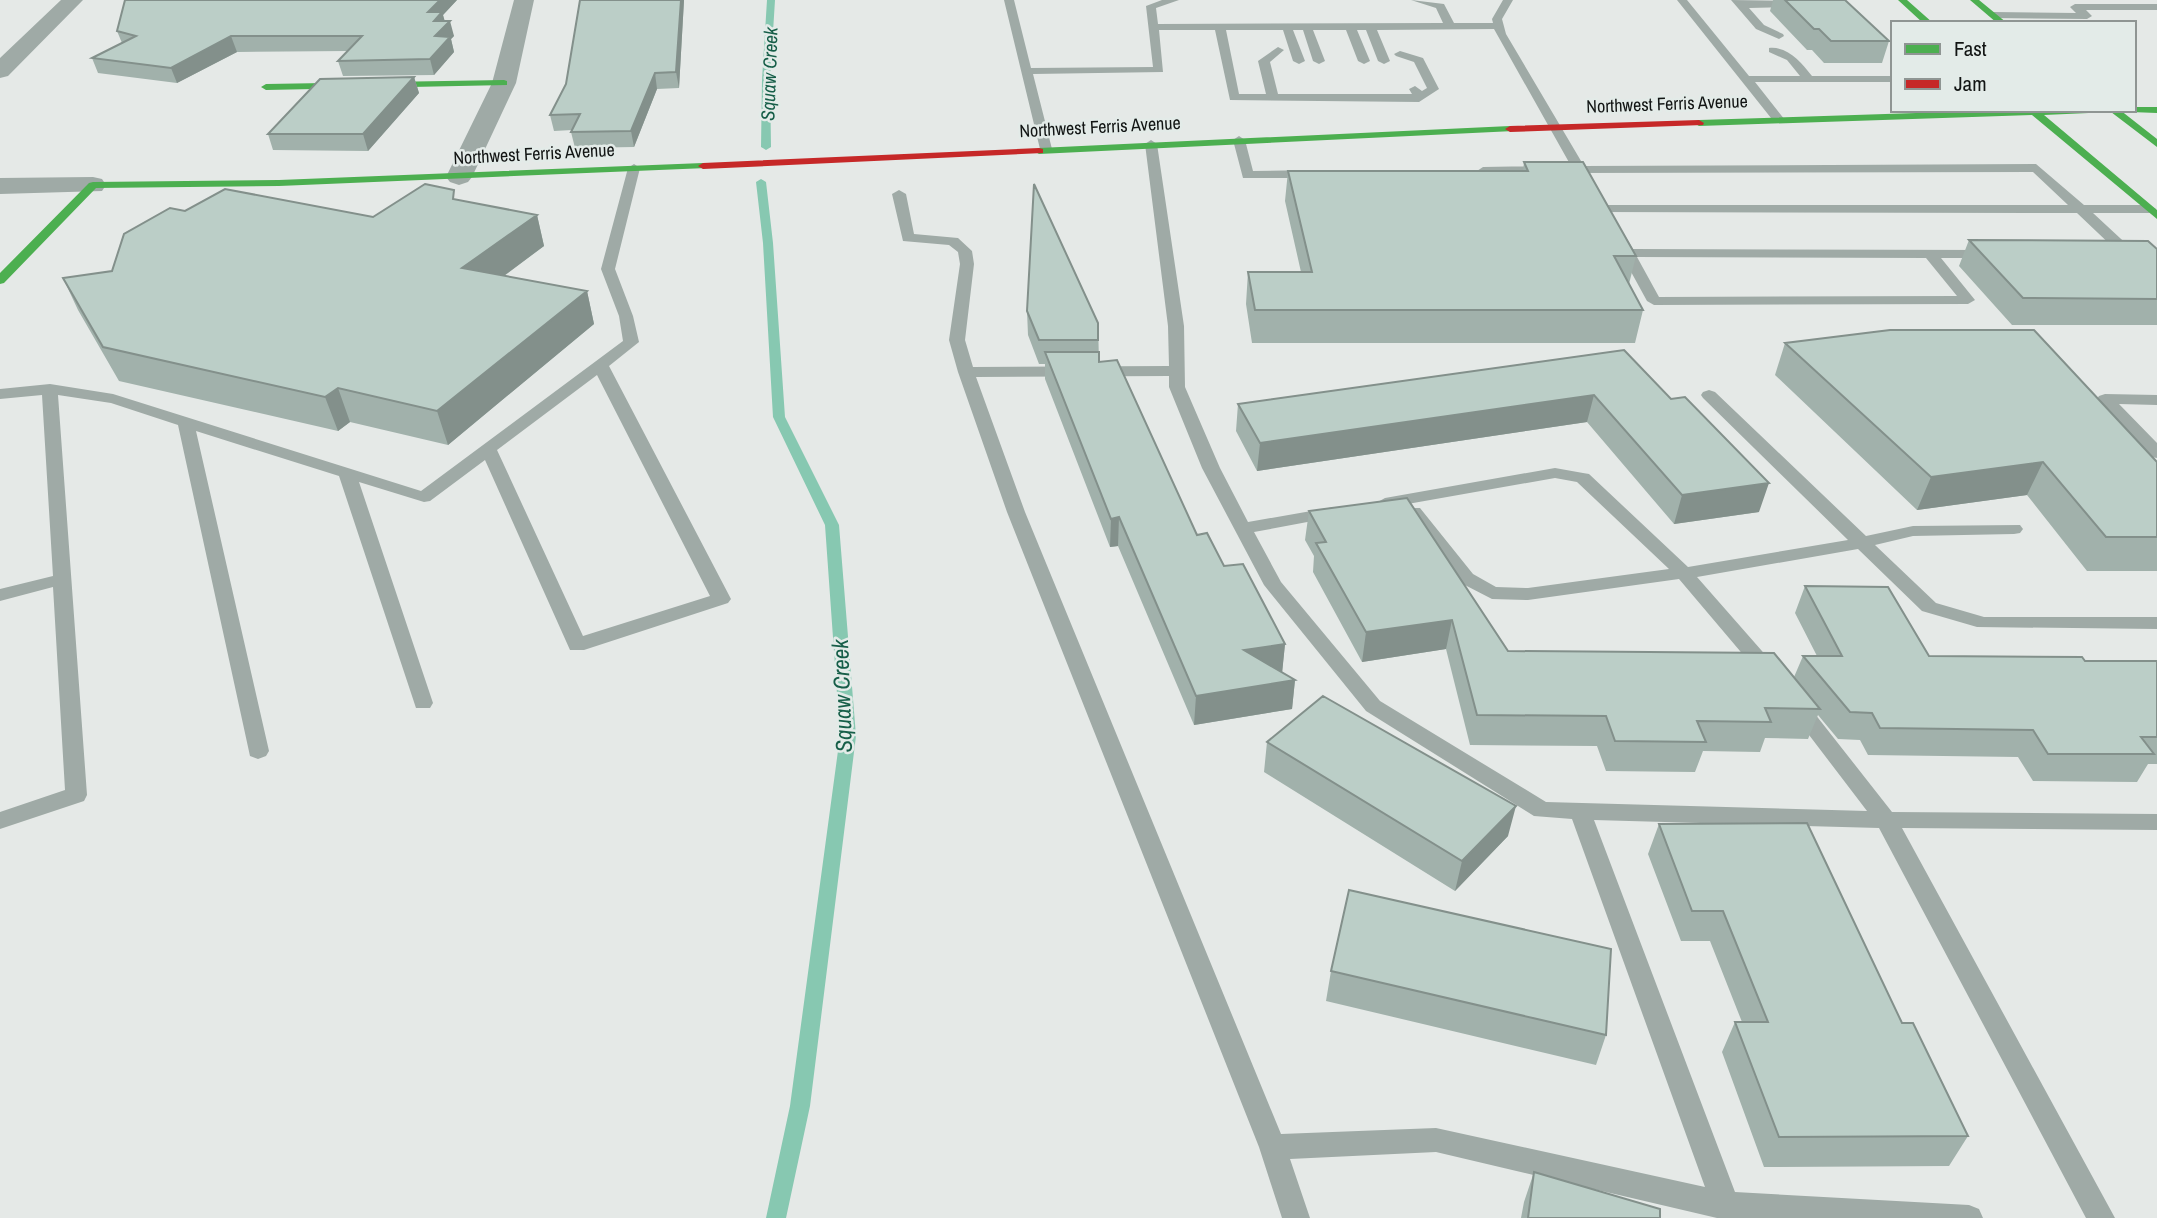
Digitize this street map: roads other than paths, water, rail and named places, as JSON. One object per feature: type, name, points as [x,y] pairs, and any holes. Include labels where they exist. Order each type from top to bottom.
[{"type":"street","points":[[1,69],[73,0]]},
{"type":"street","points":[[458,177],[504,83],[524,0]]},
{"type":"street","points":[[1902,0],[1927,21]]},
{"type":"street","points":[[1974,0],[1998,19]]},
{"type":"street","points":[[266,87],[504,83]]},
{"type":"street","points":[[2136,110],[2157,110]]},
{"type":"street","name":"Northwest Ferris Avenue","points":[[93,185],[458,177],[1239,140],[2005,112]]},
{"type":"street","points":[[2034,112],[2153,213]]},
{"type":"street","points":[[2114,112],[2157,144]]},
{"type":"street","points":[[0,186],[93,185]]},
{"type":"street","points":[[0,280],[93,185]]},
{"type":"lane","points":[[1009,0],[1046,149]]},
{"type":"lane","points":[[1027,71],[1159,70],[1151,6],[1174,0]]},
{"type":"lane","points":[[1416,0],[1440,6],[1450,26]]},
{"type":"lane","points":[[1508,0],[1497,19],[1499,26],[1654,301],[1968,300],[1930,254]]},
{"type":"lane","points":[[1682,0],[1779,120]]},
{"type":"lane","points":[[1738,2],[1804,4]]},
{"type":"lane","points":[[1738,2],[1760,31],[1779,36]]},
{"type":"lane","points":[[1998,19],[2087,16],[2075,6],[2157,7]]},
{"type":"lane","points":[[1350,26],[1364,61]]},
{"type":"lane","points":[[1153,27],[1370,26],[1419,60],[1433,89],[1417,93],[1289,93],[1273,98],[1234,98],[1220,27]]},
{"type":"lane","points":[[1370,26],[1384,61]]},
{"type":"lane","points":[[1396,45],[1450,26],[1499,26]]},
{"type":"lane","points":[[1270,27],[1279,56],[1265,61],[1273,98]]},
{"type":"lane","points":[[1287,27],[1299,61]]},
{"type":"lane","points":[[1307,27],[1319,61]]},
{"type":"lane","points":[[1773,50],[1792,54],[1809,79]]},
{"type":"lane","points":[[1746,79],[1891,79]]},
{"type":"lane","points":[[1239,140],[1248,175],[1331,174]]},
{"type":"lane","points":[[1151,144],[1176,326],[1177,387],[1206,456],[1273,585],[1373,706],[1542,810],[1886,820],[2157,822]]},
{"type":"lane","points":[[0,394],[50,389],[113,399],[424,497],[631,342],[626,316],[608,269],[634,168]]},
{"type":"lane","points":[[1469,172],[2036,168],[2129,254],[2103,254]]},
{"type":"lane","points":[[899,194],[908,238],[953,241],[965,251],[967,264],[957,340],[966,372],[1016,512],[1273,1147],[1296,1218]]},
{"type":"lane","points":[[1597,199],[2080,209],[2153,213]]},
{"type":"lane","points":[[1628,253],[2010,254]]},
{"type":"lane","points":[[488,448],[577,645],[721,599],[600,365]]},
{"type":"lane","points":[[966,372],[1177,371]]},
{"type":"lane","points":[[0,821],[76,795],[50,389]]},
{"type":"lane","points":[[1709,395],[1929,607],[1984,623],[2157,623]]},
{"type":"lane","points":[[2157,400],[2105,399],[2157,453]]},
{"type":"lane","points":[[186,422],[258,751]]},
{"type":"lane","points":[[347,473],[423,703]]},
{"type":"lane","points":[[1243,528],[1555,473],[1583,478],[1684,573],[1793,701],[1886,820],[2101,1218]]},
{"type":"lane","points":[[1405,500],[1466,578],[1492,593],[1528,594],[1684,573],[1813,553],[1913,531],[2014,529]]},
{"type":"lane","points":[[0,595],[62,579]]},
{"type":"lane","points":[[1580,811],[1729,1211]]},
{"type":"lane","points":[[1273,1147],[1436,1140],[1729,1211],[1969,1218]]},
{"type":"waterway","name":"Squaw Creek","points":[[766,147],[766,80],[771,0]]},
{"type":"waterway","name":"Squaw Creek","points":[[761,182],[768,243],[779,417],[832,525],[848,736],[800,1106],[776,1218]]}]
